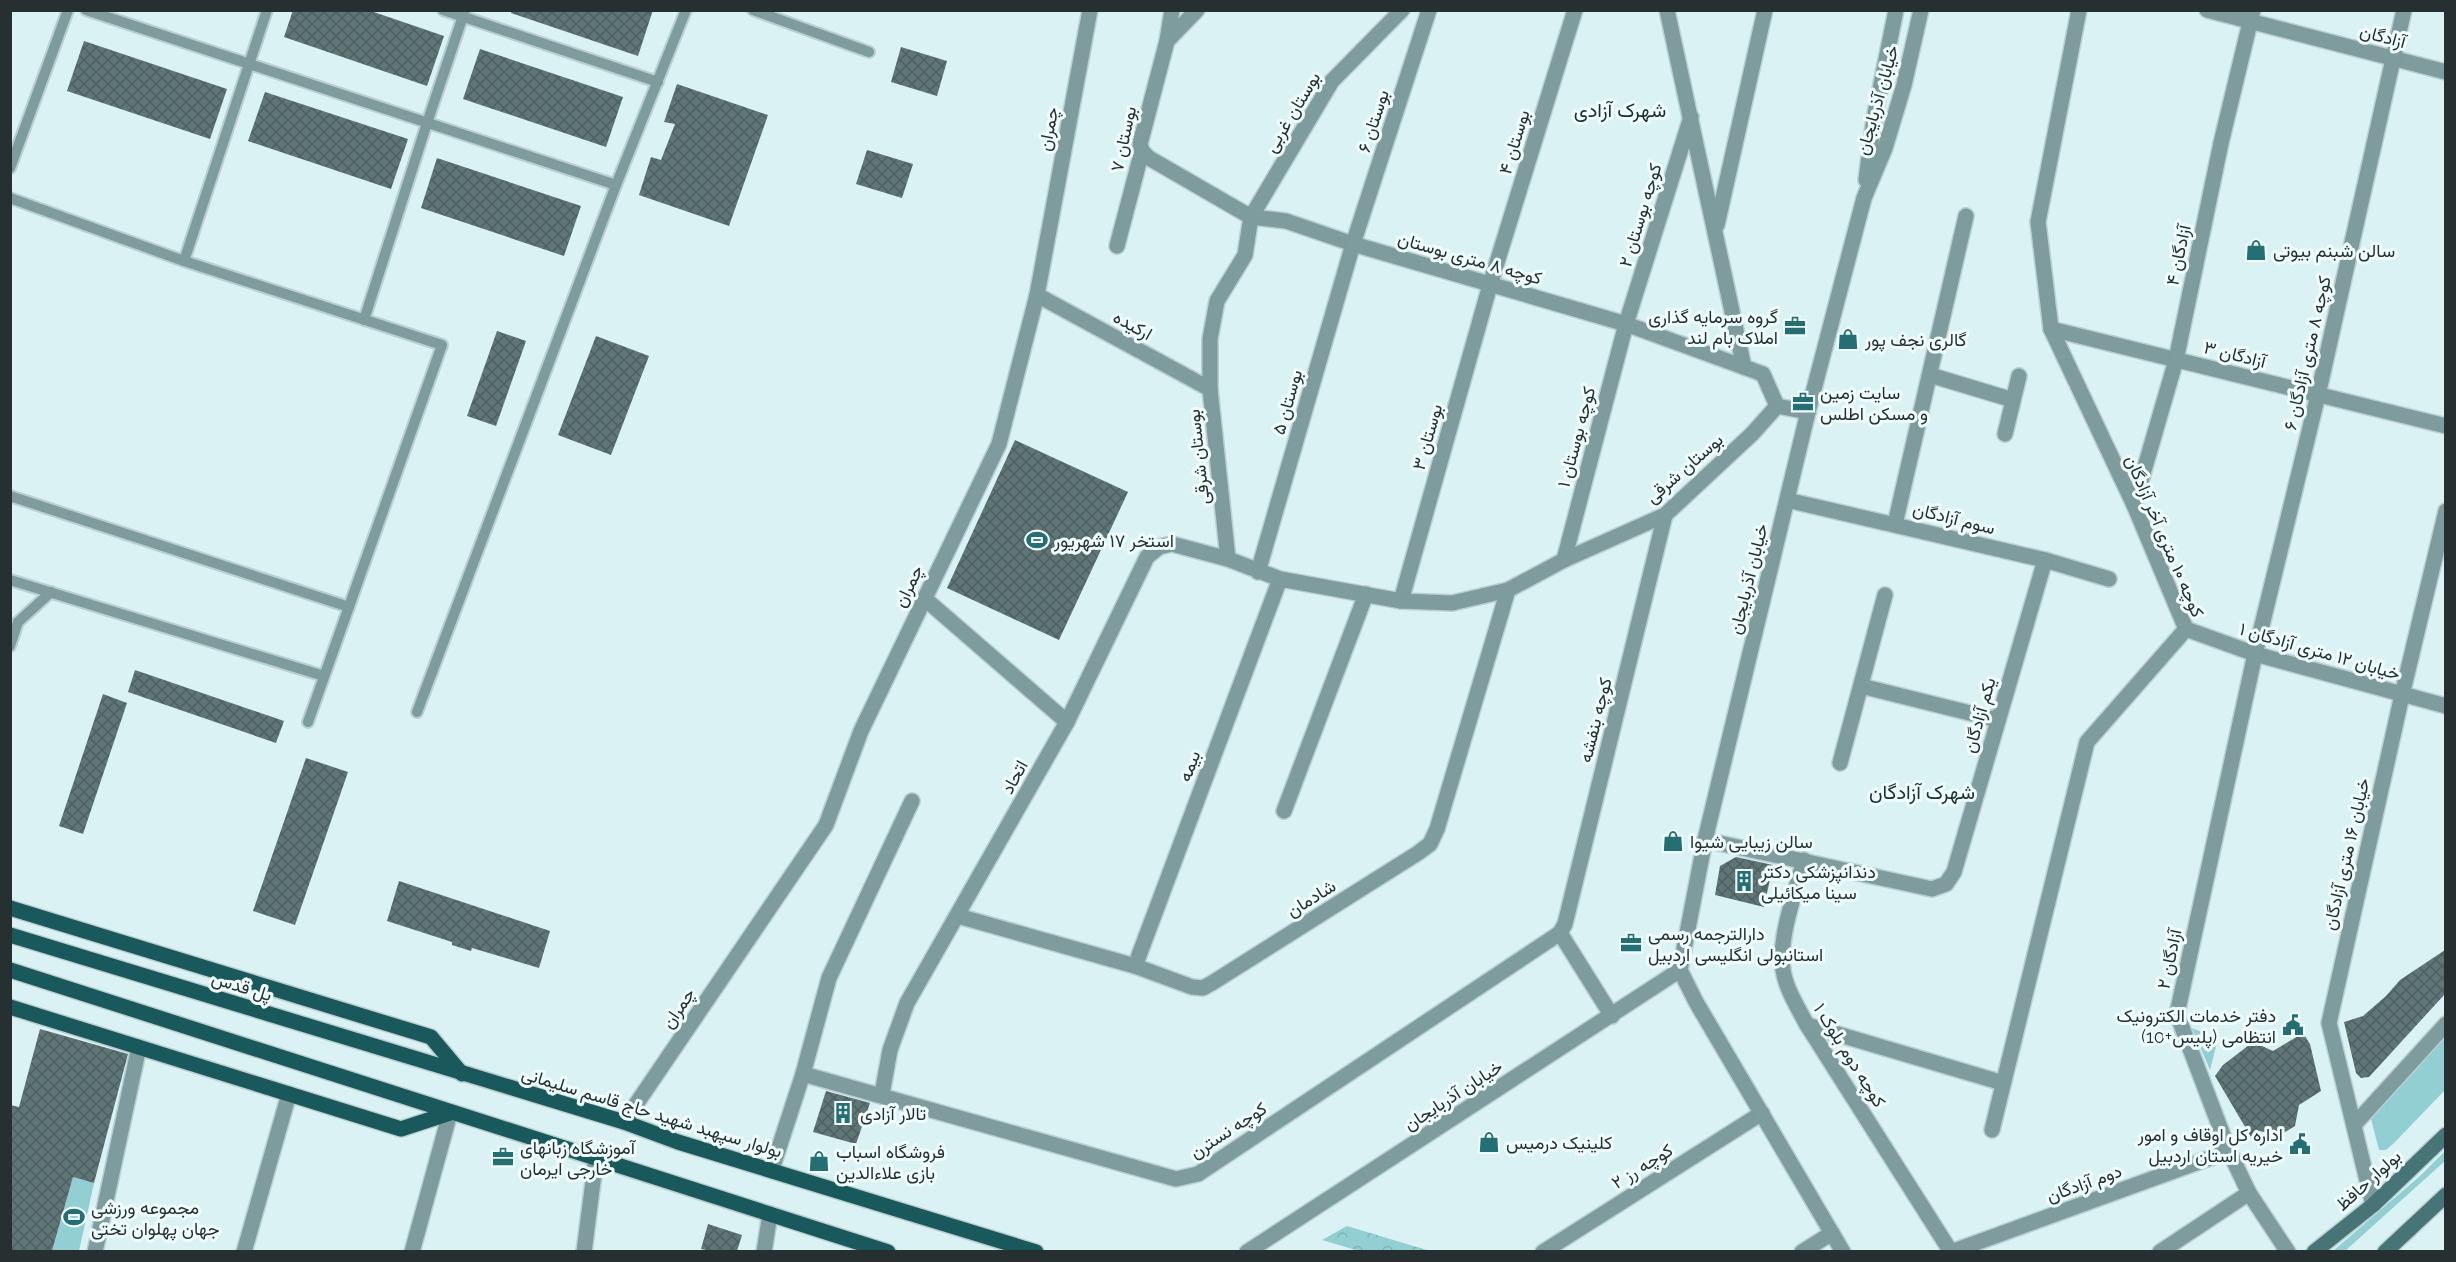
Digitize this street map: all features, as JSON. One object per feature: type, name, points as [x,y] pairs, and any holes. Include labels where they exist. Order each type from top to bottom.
[{"type":"main road","points":[[10,908],[431,1037],[462,1074]]},
{"type":"main road","name":"پل قدس","points":[[10,935],[462,1074]]},
{"type":"main road","points":[[10,970],[450,1113],[888,1251]]},
{"type":"main road","points":[[10,1006],[401,1129],[450,1113]]},
{"type":"main road","name":"بولوار سپهبد شهید حاج قاسم سلیمانی","points":[[462,1074],[624,1122],[678,1142],[1036,1251]]},
{"type":"main road","name":"بولوار حافظ","points":[[2314,1251],[2373,1205],[2445,1135]]},
{"type":"main road","points":[[2385,1251],[2445,1195]]},
{"type":"street","name":"چمران","points":[[624,1122],[825,825],[861,732],[999,444],[1036,295],[1090,10]]},
{"type":"street","name":"بوستان ۷","points":[[1117,246],[1142,151],[1140,144],[1167,41],[1172,10]]},
{"type":"street","name":"بوستان ۷","points":[[1167,41],[1197,10]]},
{"type":"street","name":"بوستان غربی","points":[[1251,217],[1332,81],[1402,10]]},
{"type":"street","name":"بوستان ۶","points":[[1353,244],[1430,10]]},
{"type":"street","name":"بوستان ۴","points":[[1490,285],[1575,10]]},
{"type":"street","points":[[1667,10],[1744,367]]},
{"type":"street","points":[[1716,231],[1765,10]]},
{"type":"street","name":"خیابان آذربایجان","points":[[1864,198],[1874,119],[1896,10]]},
{"type":"street","name":"خیابان آذربایجان","points":[[1247,1251],[1680,970],[1705,840],[1808,412],[1864,198],[1888,138],[1904,85],[1922,10]]},
{"type":"street","name":"کوچه ۱۰ متری آخر آزادگان","points":[[1992,1130],[2087,742],[2186,629],[2134,505],[2051,328],[2038,222],[2079,10]]},
{"type":"street","name":"آزادگان","points":[[2207,10],[2252,16],[2392,59],[2445,72]]},
{"type":"street","points":[[2392,59],[2403,10]]},
{"type":"street","name":"آزادگان ۴","points":[[2134,505],[2176,360],[2221,143],[2252,16]]},
{"type":"street","name":"کوچه ۸ متری آزادگان ۶","points":[[2255,654],[2318,395],[2392,59]]},
{"type":"street","name":"کوچه بوستان ۲","points":[[1626,324],[1691,117]]},
{"type":"street","name":"کوچه ۸ متری بوستان","points":[[1142,151],[1149,158],[1251,217],[1286,221],[1353,244],[1626,324],[1763,374],[1777,406]]},
{"type":"street","points":[[1895,524],[1966,216]]},
{"type":"street","name":"بوستان شرقی","points":[[1251,217],[1245,255],[1217,301],[1210,339],[1210,389],[1228,559],[1258,572],[1280,579],[1401,601],[1452,603],[1508,590],[1564,560],[1665,515],[1752,434],[1777,406]]},
{"type":"street","name":"بوستان ۵","points":[[1258,572],[1353,244]]},
{"type":"street","name":"بوستان ۳","points":[[1401,601],[1490,285]]},
{"type":"street","name":"ارکیده","points":[[1036,295],[1210,389]]},
{"type":"street","name":"کوچه بوستان ۱","points":[[1564,560],[1626,324]]},
{"type":"street","name":"آزادگان ۳","points":[[2051,328],[2445,426]]},
{"type":"street","points":[[1930,375],[2013,400]]},
{"type":"street","points":[[2005,434],[2019,376]]},
{"type":"street","points":[[1777,406],[1808,412]]},
{"type":"street","name":"سوم آزادگان","points":[[1787,500],[2045,560],[2109,579]]},
{"type":"street","name":"خیابان ۱۶ متری آزادگان","points":[[2373,1205],[2329,1023],[2445,511]]},
{"type":"street","name":"کوچه بنفشه","points":[[1560,933],[1565,924],[1665,515]]},
{"type":"street","name":"اتحاد","points":[[882,1094],[890,1050],[907,1003],[1067,722],[1147,557],[1159,547],[1172,544],[1228,559]]},
{"type":"street","name":"یکم آزادگان","points":[[1705,840],[1932,889],[1946,884],[1954,872],[2045,560]]},
{"type":"street","name":"بیمه","points":[[1135,966],[1280,579]]},
{"type":"street","name":"شادمان","points":[[958,916],[1135,966],[1192,987],[1203,988],[1418,854],[1430,844],[1437,829],[1508,590]]},
{"type":"street","points":[[1284,811],[1366,594]]},
{"type":"street","points":[[1840,763],[1885,595]]},
{"type":"street","points":[[924,598],[1067,722]]},
{"type":"street","name":"خیابان ۱۲ متری آزادگان ۱","points":[[2186,629],[2255,654],[2445,706]]},
{"type":"street","name":"آزادگان ۲","points":[[2255,654],[2177,1014],[2229,1151],[2249,1193],[2288,1251]]},
{"type":"street","points":[[1861,686],[1998,720]]},
{"type":"street","points":[[772,1169],[803,1074],[829,978],[912,801]]},
{"type":"street","name":"کوچه دوم بلوک ۱","points":[[1804,860],[1783,945],[1783,970],[1807,1026],[1951,1251]]},
{"type":"street","points":[[1560,933],[1612,1016]]},
{"type":"street","name":"کوچه نسترن","points":[[803,1074],[882,1094],[1176,1179],[1185,1178],[1198,1174],[1560,933]]},
{"type":"street","points":[[1680,970],[1696,1002],[1844,1251]]},
{"type":"street","points":[[2354,1125],[2445,1024]]},
{"type":"street","points":[[1807,1026],[2003,1083]]},
{"type":"street","points":[[95,1251],[139,1047]]},
{"type":"street","points":[[244,1251],[289,1094]]},
{"type":"street","points":[[412,1251],[450,1113]]},
{"type":"street","name":"کوچه رز ۲","points":[[1543,1251],[1762,1113]]},
{"type":"street","name":"دوم آزادگان","points":[[1951,1251],[2229,1151]]},
{"type":"street","points":[[584,1251],[596,1158]]},
{"type":"street","points":[[2160,1251],[2249,1193]]},
{"type":"street","points":[[765,1251],[770,1214]]},
{"type":"street","points":[[1802,1251],[1832,1233]]},
{"type":"lane","points":[[10,168],[68,10]]},
{"type":"lane","points":[[86,10],[616,185]]},
{"type":"lane","points":[[184,261],[267,10]]},
{"type":"lane","points":[[443,10],[464,14],[658,82]]},
{"type":"lane","points":[[417,712],[616,185],[686,10]]},
{"type":"lane","points":[[753,10],[869,52]]},
{"type":"lane","points":[[364,320],[464,14]]},
{"type":"lane","points":[[12,202],[442,345],[308,722]]},
{"type":"lane","points":[[10,496],[349,607]]},
{"type":"lane","points":[[10,580],[324,676]]},
{"type":"lane","points":[[10,646],[18,622],[51,592]]},
{"type":"green space","points":[[2192,1028],[2218,1039],[2210,1070]]},
{"type":"green space","points":[[2445,1033],[2445,1090],[2394,1143],[2386,1150],[2379,1150],[2370,1115]]},
{"type":"green space","points":[[2445,1151],[2445,1161],[2345,1251],[2333,1251],[2420,1176]]},
{"type":"green space","name":"مجموعه ورزشی جهان پهلوان تختی","points":[[73,1177],[94,1183],[79,1251],[52,1252]]},
{"type":"green space","points":[[1347,1226],[1430,1251],[1359,1251],[1322,1240]]},
{"type":"building","points":[[293,10],[368,10],[444,36],[427,86],[284,37]]},
{"type":"building","points":[[512,10],[653,10],[638,56],[511,13]]},
{"type":"building","points":[[84,41],[227,89],[210,139],[67,91]]},
{"type":"building","points":[[901,47],[947,61],[937,96],[891,82]]},
{"type":"building","points":[[480,49],[623,97],[606,147],[463,99]]},
{"type":"building","points":[[677,84],[768,115],[729,226],[639,195],[651,157],[661,160],[675,124],[664,122]]},
{"type":"building","points":[[265,92],[408,139],[391,189],[248,141]]},
{"type":"building","points":[[867,150],[913,164],[902,198],[856,184]]},
{"type":"building","points":[[437,158],[581,206],[564,256],[421,208]]},
{"type":"building","points":[[497,331],[526,341],[496,426],[467,416]]},
{"type":"building","points":[[596,336],[649,356],[611,455],[558,435]]},
{"type":"building","name":"استخر ١٧ شهریور","points":[[1015,440],[1128,492],[1059,640],[947,588]]},
{"type":"building","points":[[135,670],[284,721],[276,743],[128,692]]},
{"type":"building","points":[[103,694],[127,703],[83,834],[59,826]]},
{"type":"building","points":[[306,758],[348,772],[295,925],[253,911]]},
{"type":"building","name":"دندانپزشکی دکتر سینا میکائیلی","points":[[1736,857],[1773,865],[1764,907],[1715,895],[1720,866]]},
{"type":"building","points":[[399,881],[550,931],[539,968],[472,948],[471,951],[452,945],[452,942],[387,921]]},
{"type":"building","points":[[2445,950],[2445,994],[2369,1077],[2361,1078],[2356,1073],[2344,1022],[2363,1016],[2400,980]]},
{"type":"building","points":[[40,1029],[128,1054],[94,1183],[73,1177],[52,1251],[10,1251],[10,1105],[19,1107]]},
{"type":"building","points":[[2303,1033],[2310,1044],[2321,1091],[2299,1105],[2295,1126],[2280,1135],[2259,1131],[2251,1137],[2215,1076],[2223,1065],[2253,1042],[2273,1051]]},
{"type":"building","name":"تالار آزادی","points":[[826,1091],[870,1103],[856,1144],[813,1132]]},
{"type":"building","points":[[708,1224],[742,1235],[737,1251],[701,1249]]},
{"type":"place","name":"سالن شبنم بیوتی","points":[[2256,250]]},
{"type":"place","name":"گروه سرمایه گذاری املاک بام لند","points":[[1795,326]]},
{"type":"place","name":"گالری نجف پور","points":[[1848,339]]},
{"type":"place","name":"سایت زمین و مسکن اطلس","points":[[1803,402]]},
{"type":"place","name":"استخر ١٧ شهریور","points":[[1037,540]]},
{"type":"place","name":"سالن زیبایی شیوا","points":[[1673,841]]},
{"type":"place","name":"دندانپزشکی دکتر سینا میکائیلی","points":[[1744,881]]},
{"type":"place","name":"دارالترجمه رسمی استانبولی انگلیسی اردبیل","points":[[1631,943]]},
{"type":"place","name":"دفتر خدمات الکترونیک انتظامی (پلیس+10)","points":[[2293,1025]]},
{"type":"place","name":"تالار آزادی","points":[[843,1113]]},
{"type":"place","name":"کلینیک درمیس","points":[[1489,1142]]},
{"type":"place","name":"اداره کل اوقاف و امور خیریه استان اردبیل","points":[[2300,1144]]},
{"type":"place","name":"آموزشگاه زبانهای خارجی ایرمان","points":[[503,1157]]},
{"type":"place","name":"فروشگاه اسباب بازی علاءالدین","points":[[819,1161]]},
{"type":"place","name":"مجموعه ورزشی جهان پهلوان تختی","points":[[74,1217]]},
{"type":"district","name":"شهرک آزادی","points":[[1620,110]]},
{"type":"district","name":"شهرک آزادگان","points":[[1922,792]]}]
